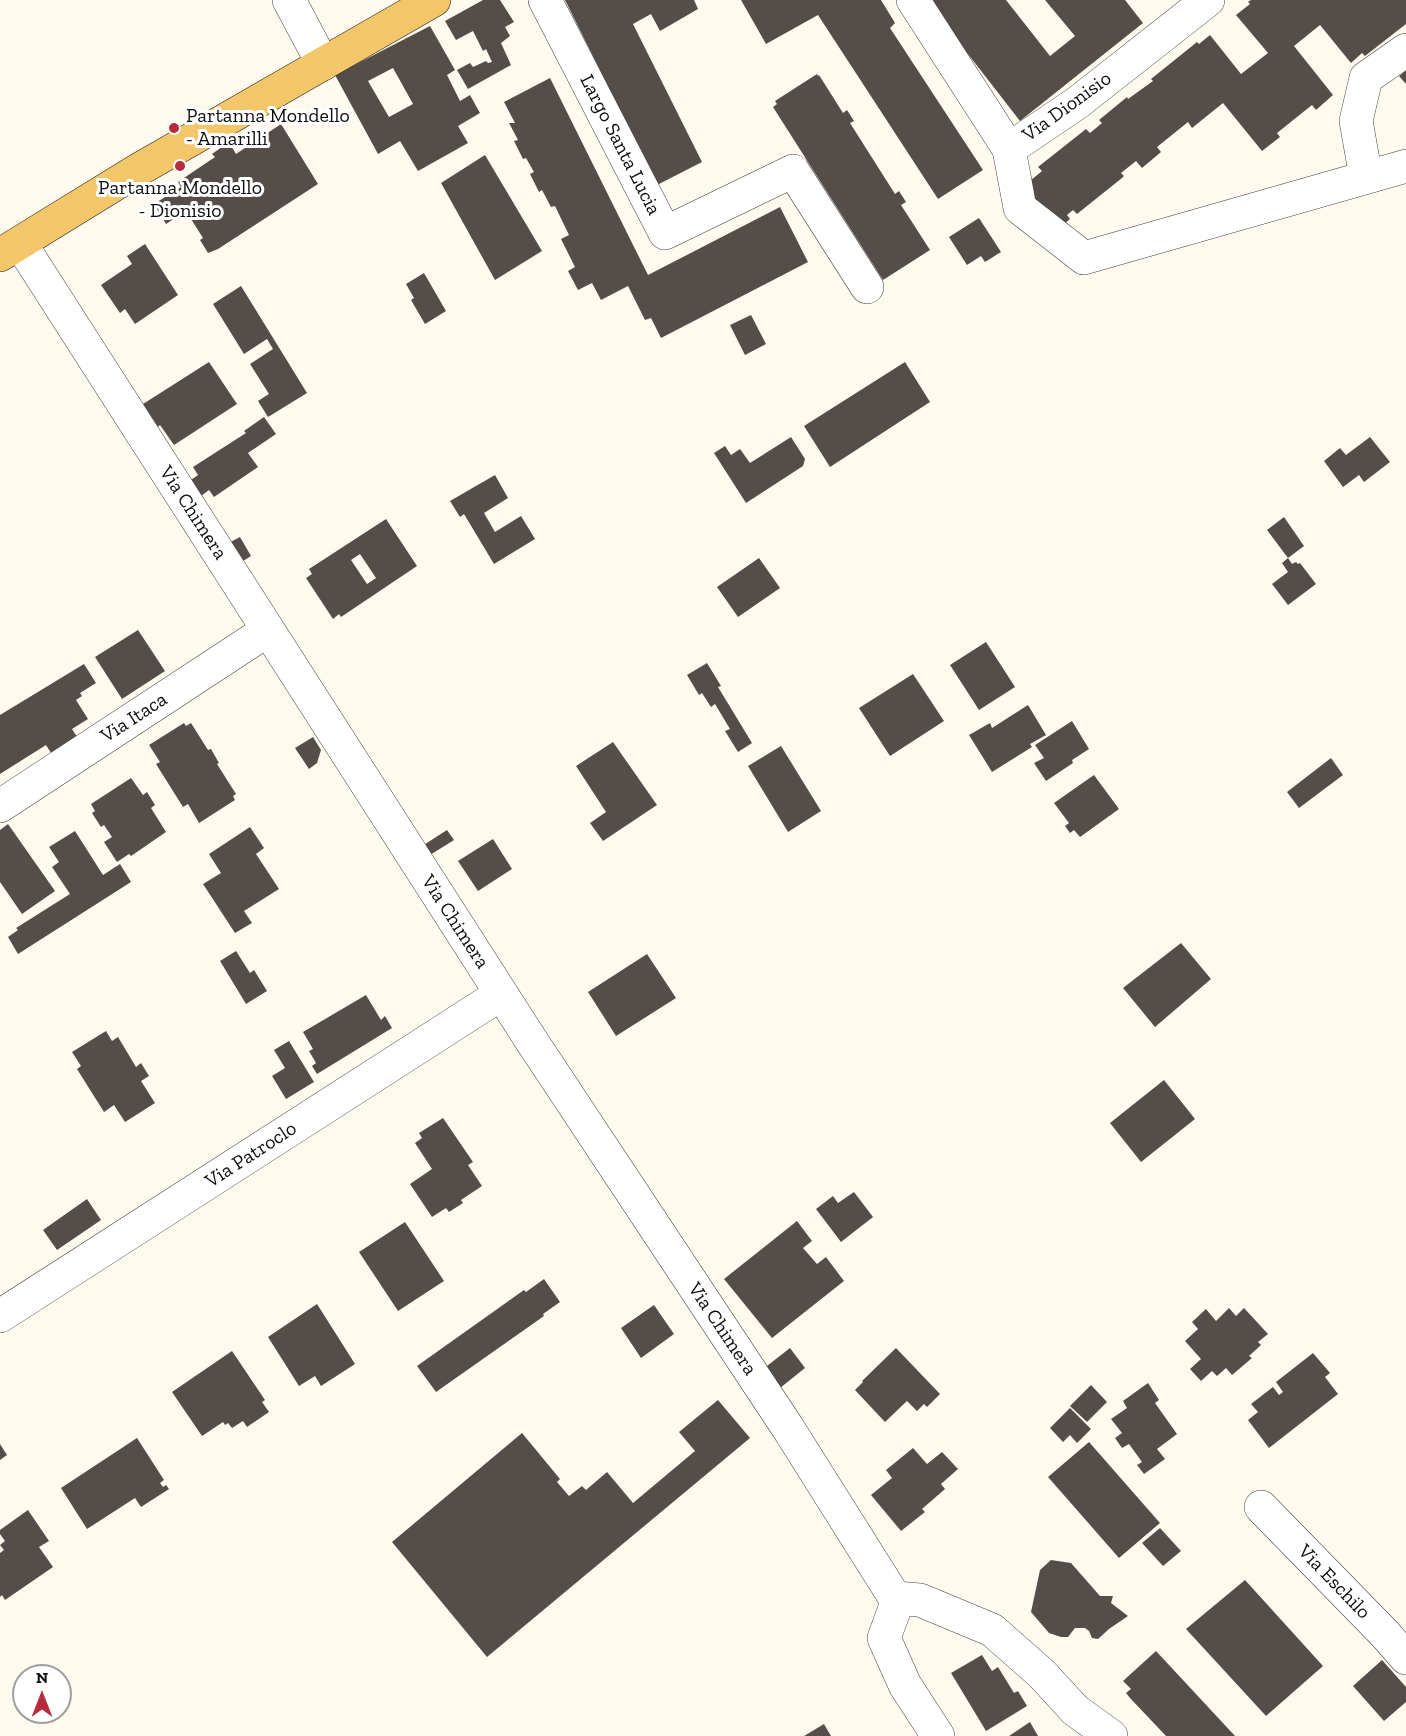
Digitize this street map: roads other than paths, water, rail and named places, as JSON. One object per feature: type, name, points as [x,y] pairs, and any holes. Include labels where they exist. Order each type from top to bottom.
[{"type":"main road","points":[[10,249],[138,170],[434,0]]},
{"type":"street","points":[[289,0],[323,64]]},
{"type":"street","name":"Largo Santa Lucia","points":[[545,0],[665,233],[793,171],[867,287]]},
{"type":"street","name":"Via Dionisio","points":[[913,0],[1009,149],[1077,103],[1208,0]]},
{"type":"street","points":[[1366,177],[1356,121],[1366,78],[1406,50]]},
{"type":"street","points":[[1009,149],[1020,208],[1084,258],[1406,166]]},
{"type":"street","name":"Via Chimera","points":[[10,249],[268,630],[501,994],[788,1428],[895,1598]]},
{"type":"street","name":"Via Itaca","points":[[0,806],[268,630]]},
{"type":"street","name":"Via Patroclo","points":[[0,1316],[501,994]]},
{"type":"street","name":"Via Eschilo","points":[[1261,1507],[1406,1658]]},
{"type":"street","points":[[938,1736],[905,1686],[884,1638],[895,1608],[895,1598],[920,1600],[992,1630],[1042,1674],[1075,1710],[1111,1736]]},
{"type":"place","name":"Partanna Mondello - Amarilli","points":[[174,128]]},
{"type":"place","name":"Partanna Mondello - Dionisio","points":[[180,166]]}]
